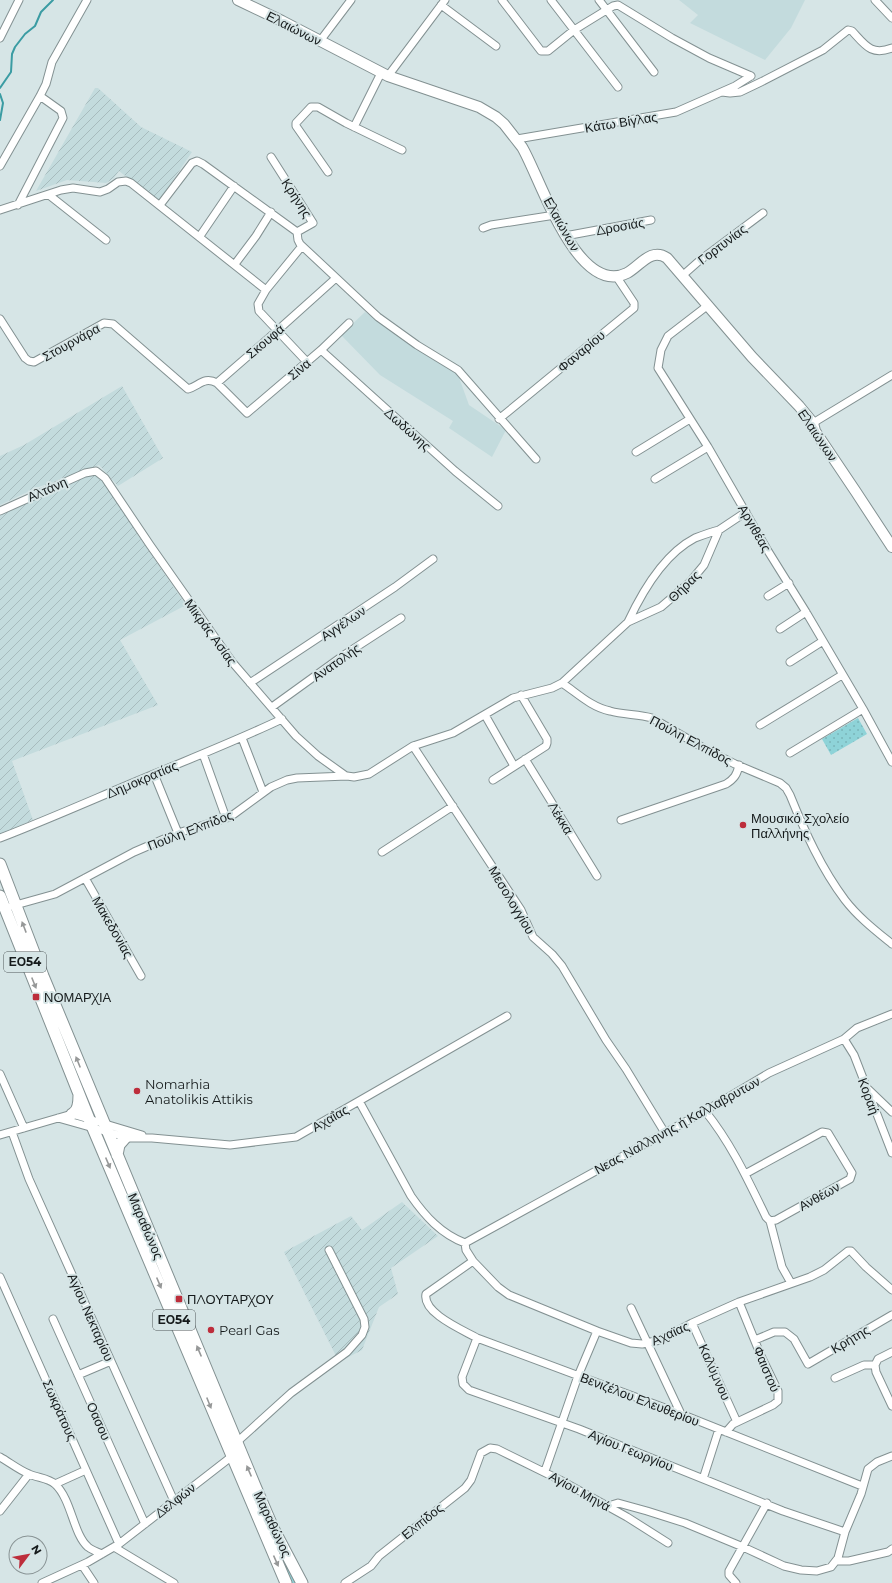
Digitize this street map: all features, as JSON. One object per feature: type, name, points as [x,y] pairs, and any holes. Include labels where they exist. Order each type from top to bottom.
[{"type":"main road","name":"Ελαιώνων","points":[[238,0],[385,75],[479,107],[500,120],[517,139],[526,153],[566,236],[579,256],[589,265],[604,274],[616,276],[628,272],[650,256],[657,254],[667,258],[752,357],[799,406],[813,423],[815,431],[892,548]]},
{"type":"main road","name":"Μαραθώνος","points":[[0,864],[98,1126],[231,1457],[286,1583]]},
{"type":"main road","name":"Μαραθώνος","points":[[0,896],[79,1095],[117,1155],[273,1528],[302,1583]]},
{"type":"main road","points":[[72,1114],[78,1106],[79,1095]]},
{"type":"main road","points":[[117,1155],[119,1145],[126,1137]]},
{"type":"street","points":[[0,38],[19,0]]},
{"type":"street","points":[[0,166],[40,96],[46,84],[52,62],[87,0]]},
{"type":"street","points":[[320,41],[351,0]]},
{"type":"street","points":[[502,0],[541,51],[548,51],[574,30],[606,10]]},
{"type":"street","points":[[551,0],[618,87]]},
{"type":"street","points":[[599,0],[654,72]]},
{"type":"street","points":[[875,0],[892,18]]},
{"type":"street","points":[[354,127],[385,75],[443,2],[496,46]]},
{"type":"street","name":"Κάτω Βίγλας","points":[[517,139],[665,115],[686,108],[751,76],[709,58],[645,22],[623,7],[618,5],[606,10]]},
{"type":"street","points":[[721,92],[735,93],[763,81],[823,50],[848,30],[852,31],[870,49],[879,52],[892,48]]},
{"type":"street","points":[[18,205],[62,118],[61,111],[40,96]]},
{"type":"street","points":[[328,172],[296,126],[296,123],[310,107],[314,106],[402,150]]},
{"type":"street","name":"Κρήνης","points":[[271,157],[313,223],[297,232]]},
{"type":"street","points":[[160,206],[189,167],[196,161],[203,164],[297,232],[298,240],[302,246],[378,317],[417,345],[458,370],[499,419],[536,459]]},
{"type":"street","points":[[0,210],[62,190],[73,188],[100,192],[108,189],[118,182],[126,181],[131,183],[200,236],[266,290]]},
{"type":"street","points":[[200,236],[234,186]]},
{"type":"street","points":[[49,195],[106,240]]},
{"type":"street","points":[[235,264],[256,236],[271,212]]},
{"type":"street","name":"Γορτυνίας","points":[[682,276],[698,261],[763,213]]},
{"type":"street","points":[[483,228],[492,225],[555,215]]},
{"type":"street","name":"Δροσιάς","points":[[566,236],[651,220]]},
{"type":"street","points":[[302,246],[266,290],[258,304],[259,311],[307,362]]},
{"type":"street","name":"Φαναρίου","points":[[499,419],[634,308],[634,304],[616,276]]},
{"type":"street","name":"Σκουφά","points":[[217,382],[336,278]]},
{"type":"street","name":"Αργιθέας","points":[[707,306],[670,334],[663,344],[659,358],[658,365],[660,370],[708,447],[768,551],[789,583],[863,709],[892,762]]},
{"type":"street","name":"Στουρνάρα","points":[[0,318],[25,358],[29,361],[34,362],[104,323],[113,324],[188,389],[206,380],[217,382]]},
{"type":"street","name":"Σίνα","points":[[217,382],[247,413],[321,350],[349,323]]},
{"type":"street","name":"Δωδώνης","points":[[321,350],[455,471],[498,506]]},
{"type":"street","points":[[813,423],[892,375]]},
{"type":"street","points":[[636,452],[690,419]]},
{"type":"street","points":[[655,479],[708,447]]},
{"type":"street","name":"Αλτάνη","points":[[0,512],[85,473],[96,471]]},
{"type":"street","name":"Μικράς Ασίας","points":[[96,471],[105,478],[184,595],[233,663],[306,746],[346,776]]},
{"type":"street","name":"Θήρας","points":[[628,622],[638,600],[650,581],[681,547],[695,538],[719,530],[746,512]]},
{"type":"street","name":"Θήρας","points":[[562,683],[628,622],[661,607],[689,583],[704,565],[719,530]]},
{"type":"street","name":"Αγγέλων","points":[[250,683],[383,596],[433,559]]},
{"type":"street","points":[[768,596],[789,583]]},
{"type":"street","points":[[780,629],[806,612]]},
{"type":"street","name":"Ανατολής","points":[[272,707],[344,655],[401,618]]},
{"type":"street","points":[[790,662],[823,641]]},
{"type":"street","points":[[760,725],[842,675]]},
{"type":"street","name":"Πούλη Ελπίδος","points":[[4,908],[55,894],[134,852],[178,833],[235,814],[271,787],[292,779],[346,776],[354,777],[369,774],[413,746],[453,733],[503,703],[521,696],[552,688],[562,683],[588,702],[610,711],[644,715],[652,718],[707,750],[780,783],[786,788],[811,844],[832,881],[852,908],[892,944]]},
{"type":"street","points":[[493,780],[546,746],[547,741],[521,696]]},
{"type":"street","points":[[790,753],[863,709]]},
{"type":"street","points":[[485,715],[514,766]]},
{"type":"street","name":"Δημοκρατίας","points":[[0,838],[242,738],[282,718]]},
{"type":"street","points":[[242,738],[263,792]]},
{"type":"street","name":"Μεσολογγίου","points":[[413,746],[521,910],[534,936],[562,966],[606,1040],[626,1069],[665,1133]]},
{"type":"street","points":[[203,754],[226,818]]},
{"type":"street","name":"Λέκκα","points":[[525,759],[598,876]]},
{"type":"street","points":[[621,820],[726,784],[733,780],[740,765]]},
{"type":"street","points":[[154,774],[178,833]]},
{"type":"street","points":[[382,852],[453,806]]},
{"type":"street","name":"Μακεδονίας","points":[[85,878],[141,976]]},
{"type":"street","name":"Νεας Nαλληνης ή Καλλαβρυτων","points":[[462,1242],[705,1111],[769,1073],[844,1039],[857,1028],[892,1014]]},
{"type":"street","points":[[359,1101],[507,1016]]},
{"type":"street","name":"Κοραή","points":[[844,1039],[854,1055],[892,1153]]},
{"type":"street","points":[[0,1074],[24,1128]]},
{"type":"street","points":[[865,1086],[892,1112]]},
{"type":"street","name":"Αχαΐας","points":[[98,1126],[126,1137],[230,1145],[289,1138],[302,1134],[359,1101],[411,1196],[420,1209],[436,1226],[462,1242]]},
{"type":"street","points":[[705,1111],[716,1125],[745,1174],[766,1217],[770,1221],[782,1267],[791,1283]]},
{"type":"street","points":[[0,1135],[72,1114],[98,1126]]},
{"type":"street","points":[[58,1118],[98,1126]]},
{"type":"street","name":"Αχαΐας","points":[[98,1126],[152,1138]]},
{"type":"street","name":"Αγίου Νεκταρίου","points":[[12,1132],[28,1179],[174,1501]]},
{"type":"street","name":"Ανθέων","points":[[745,1174],[822,1132],[828,1133],[852,1173],[850,1179],[776,1220],[770,1221]]},
{"type":"street","name":"Αχαϊας","points":[[462,1242],[473,1261],[494,1283],[509,1295],[597,1331],[631,1343],[648,1343],[660,1340],[692,1323],[739,1302],[824,1270],[844,1253],[851,1250],[892,1290]]},
{"type":"street","points":[[237,1442],[291,1392],[347,1352],[362,1335],[365,1327],[365,1321],[329,1250]]},
{"type":"street","name":"Βενιζέλου Ελευθερίου","points":[[473,1261],[428,1290],[425,1300],[436,1313],[477,1338],[681,1414],[862,1486]]},
{"type":"street","name":"Σωκράτους","points":[[0,1277],[86,1470],[117,1546]]},
{"type":"street","name":"Φαιστού","points":[[726,1432],[737,1422],[773,1405],[779,1398],[778,1391],[739,1302]]},
{"type":"street","points":[[631,1308],[681,1414]]},
{"type":"street","name":"Κρήτης","points":[[755,1340],[774,1332],[785,1332],[794,1339],[808,1364],[892,1315]]},
{"type":"street","name":"Οασου","points":[[53,1319],[145,1524]]},
{"type":"street","name":"Καλύμνου","points":[[692,1323],[737,1422]]},
{"type":"street","points":[[545,1471],[578,1376],[597,1331]]},
{"type":"street","name":"Αγίου Γεωργίου","points":[[477,1338],[463,1374],[462,1382],[466,1387],[475,1392],[637,1452],[703,1480],[767,1503],[805,1519],[845,1532]]},
{"type":"street","points":[[892,1352],[878,1359],[875,1364],[876,1372],[892,1406]]},
{"type":"street","points":[[78,1375],[111,1360]]},
{"type":"street","points":[[835,1378],[864,1365],[875,1364]]},
{"type":"street","points":[[703,1480],[719,1429]]},
{"type":"street","name":"Αγίου Μηνά","points":[[487,1449],[498,1449],[545,1471],[608,1506],[668,1543]]},
{"type":"street","name":"Ελπίδος","points":[[345,1583],[371,1566],[379,1556],[465,1488],[471,1480],[479,1456],[487,1449]]},
{"type":"street","points":[[835,1563],[870,1466],[892,1456]]},
{"type":"street","points":[[0,1457],[29,1474],[54,1484],[67,1503],[80,1536],[88,1547],[102,1554]]},
{"type":"street","name":"Δελφών","points":[[46,1582],[117,1546],[231,1457]]},
{"type":"street","points":[[54,1484],[86,1470]]},
{"type":"street","points":[[0,1511],[29,1474]]},
{"type":"street","points":[[608,1506],[618,1503],[685,1523],[743,1546],[784,1566],[801,1570],[817,1571],[829,1568],[835,1563],[888,1552],[892,1549]]},
{"type":"street","points":[[736,1583],[729,1575],[729,1571],[767,1503]]},
{"type":"street","points":[[117,1546],[174,1583]]},
{"type":"street","points":[[82,1565],[94,1583]]},
{"type":"shaded area","points":[[679,0],[805,0],[791,28],[765,60],[690,23],[698,15]]},
{"type":"shaded area","points":[[95,88],[98,88],[141,127],[192,152],[158,202],[119,171],[114,178],[106,183],[67,180],[36,191]]},
{"type":"shaded area","points":[[365,312],[457,372],[469,405],[506,430],[492,457],[449,428],[453,421],[380,375],[341,335]]},
{"type":"shaded area","points":[[122,386],[163,458],[118,486],[99,465],[36,488],[0,505],[0,456],[24,445]]},
{"type":"shaded area","points":[[95,474],[106,483],[139,537],[186,605],[120,640],[158,705],[12,761],[33,820],[0,834],[0,513],[86,475]]},
{"type":"shaded area","points":[[858,718],[867,734],[831,755],[822,739]]},
{"type":"shaded area","points":[[402,1202],[438,1236],[391,1268],[398,1294],[379,1307],[362,1350],[339,1362],[284,1252],[351,1216],[362,1230]]},
{"type":"shaded area","points":[[269,1529],[297,1583],[290,1583]]},
{"type":"waterway","points":[[0,88],[11,72],[12,54],[15,47],[25,34],[35,26],[41,12],[53,0]]},
{"type":"waterway","points":[[0,94],[3,103],[0,120]]},
{"type":"place","name":"Μουσικό Σχολείο Παλλήνης","points":[[743,825]]},
{"type":"place","name":"ΝΟΜΑΡΧΙΑ","points":[[36,997]]},
{"type":"place","name":"Nomarhia Anatolikis Attikis","points":[[137,1091]]},
{"type":"place","name":"ΠΛΟΥΤΑΡΧΟΥ","points":[[179,1299]]},
{"type":"place","name":"Pearl Gas","points":[[211,1330]]}]
